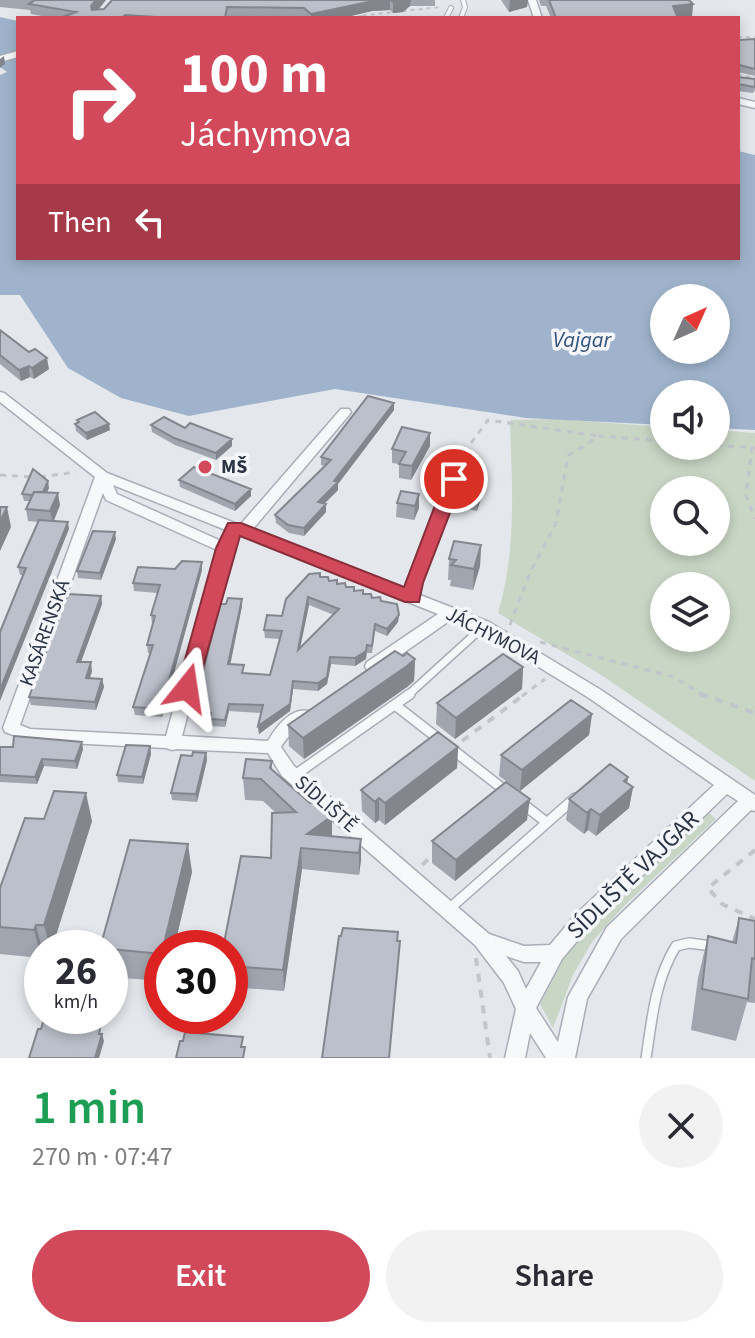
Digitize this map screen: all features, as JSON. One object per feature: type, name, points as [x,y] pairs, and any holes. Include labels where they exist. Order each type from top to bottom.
[{"type":"street","name":"JÁCHYMOVA","points":[[0,396],[102,476],[484,626],[583,685],[752,802]]},
{"type":"street","points":[[314,707],[283,729],[273,747],[172,744],[225,548],[238,529],[345,412]]},
{"type":"street","points":[[412,597],[413,583],[464,453]]},
{"type":"street","points":[[102,476],[111,497],[225,548]]},
{"type":"street","name":"KASÁRENSKÁ","points":[[102,476],[11,728],[29,735],[172,744]]},
{"type":"street","points":[[358,676],[450,613]]},
{"type":"street","name":"SÍDLIŠTĚ","points":[[273,747],[294,776],[477,935]]},
{"type":"street","name":"SÍDLIŠTĚ VAJGAR","points":[[515,1058],[526,1009],[555,953],[582,921],[725,785]]},
{"type":"street","name":"SÍDLIŠTĚ VAJGAR","points":[[565,1058],[578,997],[614,933],[752,802]]},
{"type":"street","points":[[477,935],[503,949],[524,954],[555,953]]},
{"type":"street","points":[[477,935],[511,977],[526,1009],[557,1058]]},
{"type":"lane","points":[[447,16],[451,8]]},
{"type":"lane","points":[[294,776],[395,705],[484,626]]},
{"type":"lane","points":[[395,705],[546,822]]},
{"type":"lane","points":[[448,910],[582,793]]},
{"type":"lane","points":[[646,1058],[660,973],[668,956],[676,946],[689,943],[720,947]]},
{"type":"path","points":[[359,16],[409,13],[416,8],[442,7],[443,12],[439,16]]},
{"type":"path","points":[[464,453],[488,420],[650,440]]},
{"type":"path","points":[[510,625],[529,575],[556,523],[568,456],[599,436]]},
{"type":"path","points":[[730,446],[753,448],[746,495],[755,519]]},
{"type":"path","points":[[0,475],[46,478],[76,472]]},
{"type":"path","points":[[539,642],[674,677],[702,695],[755,713]]},
{"type":"path","points":[[460,743],[550,675]]},
{"type":"path","points":[[755,850],[708,888],[720,903],[755,919]]},
{"type":"path","points":[[416,870],[439,851]]},
{"type":"path","points":[[477,935],[490,1058]]},
{"type":"green space","points":[[556,419],[650,426],[650,460],[730,460],[730,431],[755,433],[755,781],[603,676],[498,613],[511,541],[510,420]]},
{"type":"green space","points":[[709,813],[716,819],[623,907],[592,942],[573,975],[553,1028],[540,1004],[569,949]]},
{"type":"water","points":[[0,17],[16,21],[16,52],[0,56]]},
{"type":"water","name":"Vajgar","points":[[16,58],[16,260],[740,260],[740,151],[755,155],[755,430],[730,429],[730,380],[650,380],[650,424],[526,418],[335,389],[189,416],[121,398],[68,368],[20,295],[0,295],[0,75],[7,72],[0,67],[0,62]]},
{"type":"building","points":[[35,0],[96,0],[91,6],[92,10],[104,9],[112,0],[378,0],[311,14],[304,8],[227,7],[225,16],[65,16],[76,12],[29,4]]},
{"type":"building","points":[[549,0],[689,0],[693,4],[673,6],[677,16],[555,16]]},
{"type":"building","points":[[755,39],[755,69],[740,65],[740,40]]},
{"type":"building","points":[[740,77],[755,79],[754,87],[740,84]]},
{"type":"building","points":[[0,330],[29,352],[35,349],[47,358],[32,368],[29,366],[19,370],[0,355]]},
{"type":"building","points":[[368,396],[394,403],[334,481],[338,482],[318,502],[326,504],[304,528],[288,525],[275,515],[331,460],[321,457]]},
{"type":"building","points":[[95,412],[109,424],[86,433],[75,424],[79,422],[77,420]]},
{"type":"building","points":[[164,417],[185,428],[190,423],[232,439],[216,453],[174,438],[151,425]]},
{"type":"building","points":[[402,427],[430,433],[412,466],[399,464],[406,452],[392,449]]},
{"type":"building","points":[[194,467],[251,489],[235,504],[179,480]]},
{"type":"building","points":[[33,469],[48,481],[43,492],[22,494]]},
{"type":"building","points":[[464,475],[484,478],[478,497],[457,494]]},
{"type":"building","points":[[401,491],[419,494],[415,506],[397,503]]},
{"type":"building","points":[[34,492],[58,493],[50,511],[26,509]]},
{"type":"building","points":[[0,507],[7,507],[0,522]]},
{"type":"building","points":[[39,520],[68,522],[0,690],[0,632],[26,568],[18,567]]},
{"type":"building","points":[[93,531],[115,532],[100,573],[77,571]]},
{"type":"building","points":[[454,541],[481,545],[474,569],[451,565],[456,560],[449,559]]},
{"type":"building","points":[[182,561],[202,562],[161,709],[133,707],[153,645],[147,645],[155,616],[151,615],[160,585],[133,583],[138,567],[175,569]]},
{"type":"building","points":[[320,573],[320,577],[328,577],[329,581],[337,580],[337,584],[354,587],[354,591],[363,590],[363,594],[371,594],[372,598],[380,597],[381,601],[397,604],[399,615],[387,629],[375,624],[372,646],[367,645],[366,651],[355,658],[330,657],[327,677],[318,683],[293,681],[290,704],[258,726],[263,705],[229,704],[225,720],[210,719],[211,713],[193,711],[220,604],[226,604],[228,598],[242,599],[228,664],[244,665],[242,673],[270,675],[282,631],[264,630],[267,615],[282,616],[286,599],[309,574]],"holes":[[[308,597],[339,609],[298,650]]]},
{"type":"building","points":[[68,594],[101,596],[77,662],[91,662],[86,678],[102,679],[95,702],[29,697]]},
{"type":"building","points":[[395,651],[403,656],[407,653],[415,659],[303,738],[288,725]]},
{"type":"building","points":[[503,654],[523,667],[456,718],[437,703]]},
{"type":"building","points":[[571,700],[592,714],[522,770],[501,755]]},
{"type":"building","points":[[438,732],[458,747],[385,803],[379,798],[375,802],[361,790]]},
{"type":"building","points":[[14,736],[82,742],[75,761],[42,759],[35,777],[0,775],[0,747],[13,747]]},
{"type":"building","points":[[126,745],[150,746],[142,777],[117,775]]},
{"type":"building","points":[[193,752],[206,753],[196,794],[171,793],[181,755],[192,756]]},
{"type":"building","points":[[246,759],[272,761],[270,768],[310,803],[314,801],[332,816],[307,834],[361,839],[359,853],[301,848],[283,970],[248,967],[248,930],[227,930],[241,856],[271,858],[272,813],[296,812],[261,779],[243,778]]},
{"type":"building","points":[[610,764],[628,777],[624,781],[633,787],[600,815],[591,809],[587,813],[569,799]]},
{"type":"building","points":[[506,782],[530,799],[456,860],[432,841]]},
{"type":"building","points":[[54,791],[86,793],[44,925],[36,925],[34,930],[0,927],[0,888],[25,818],[44,819]]},
{"type":"building","points":[[130,840],[188,844],[167,930],[144,930],[144,952],[128,951],[128,930],[105,930]]},
{"type":"building","points":[[739,918],[755,921],[755,959],[752,958],[748,999],[702,989],[708,936],[736,943]]},
{"type":"building","points":[[343,928],[398,932],[397,941],[400,941],[389,1058],[322,1058],[339,936]]},
{"type":"building","points":[[36,1034],[102,1034],[95,1058],[29,1058]]},
{"type":"building","points":[[185,1034],[243,1037],[243,1058],[176,1058],[180,1041],[183,1041]]},
{"type":"place","name":"MŠ","points":[[205,467]]},
{"type":"route","points":[[187,688],[225,548],[234,527],[412,597],[413,583],[454,479]]}]
